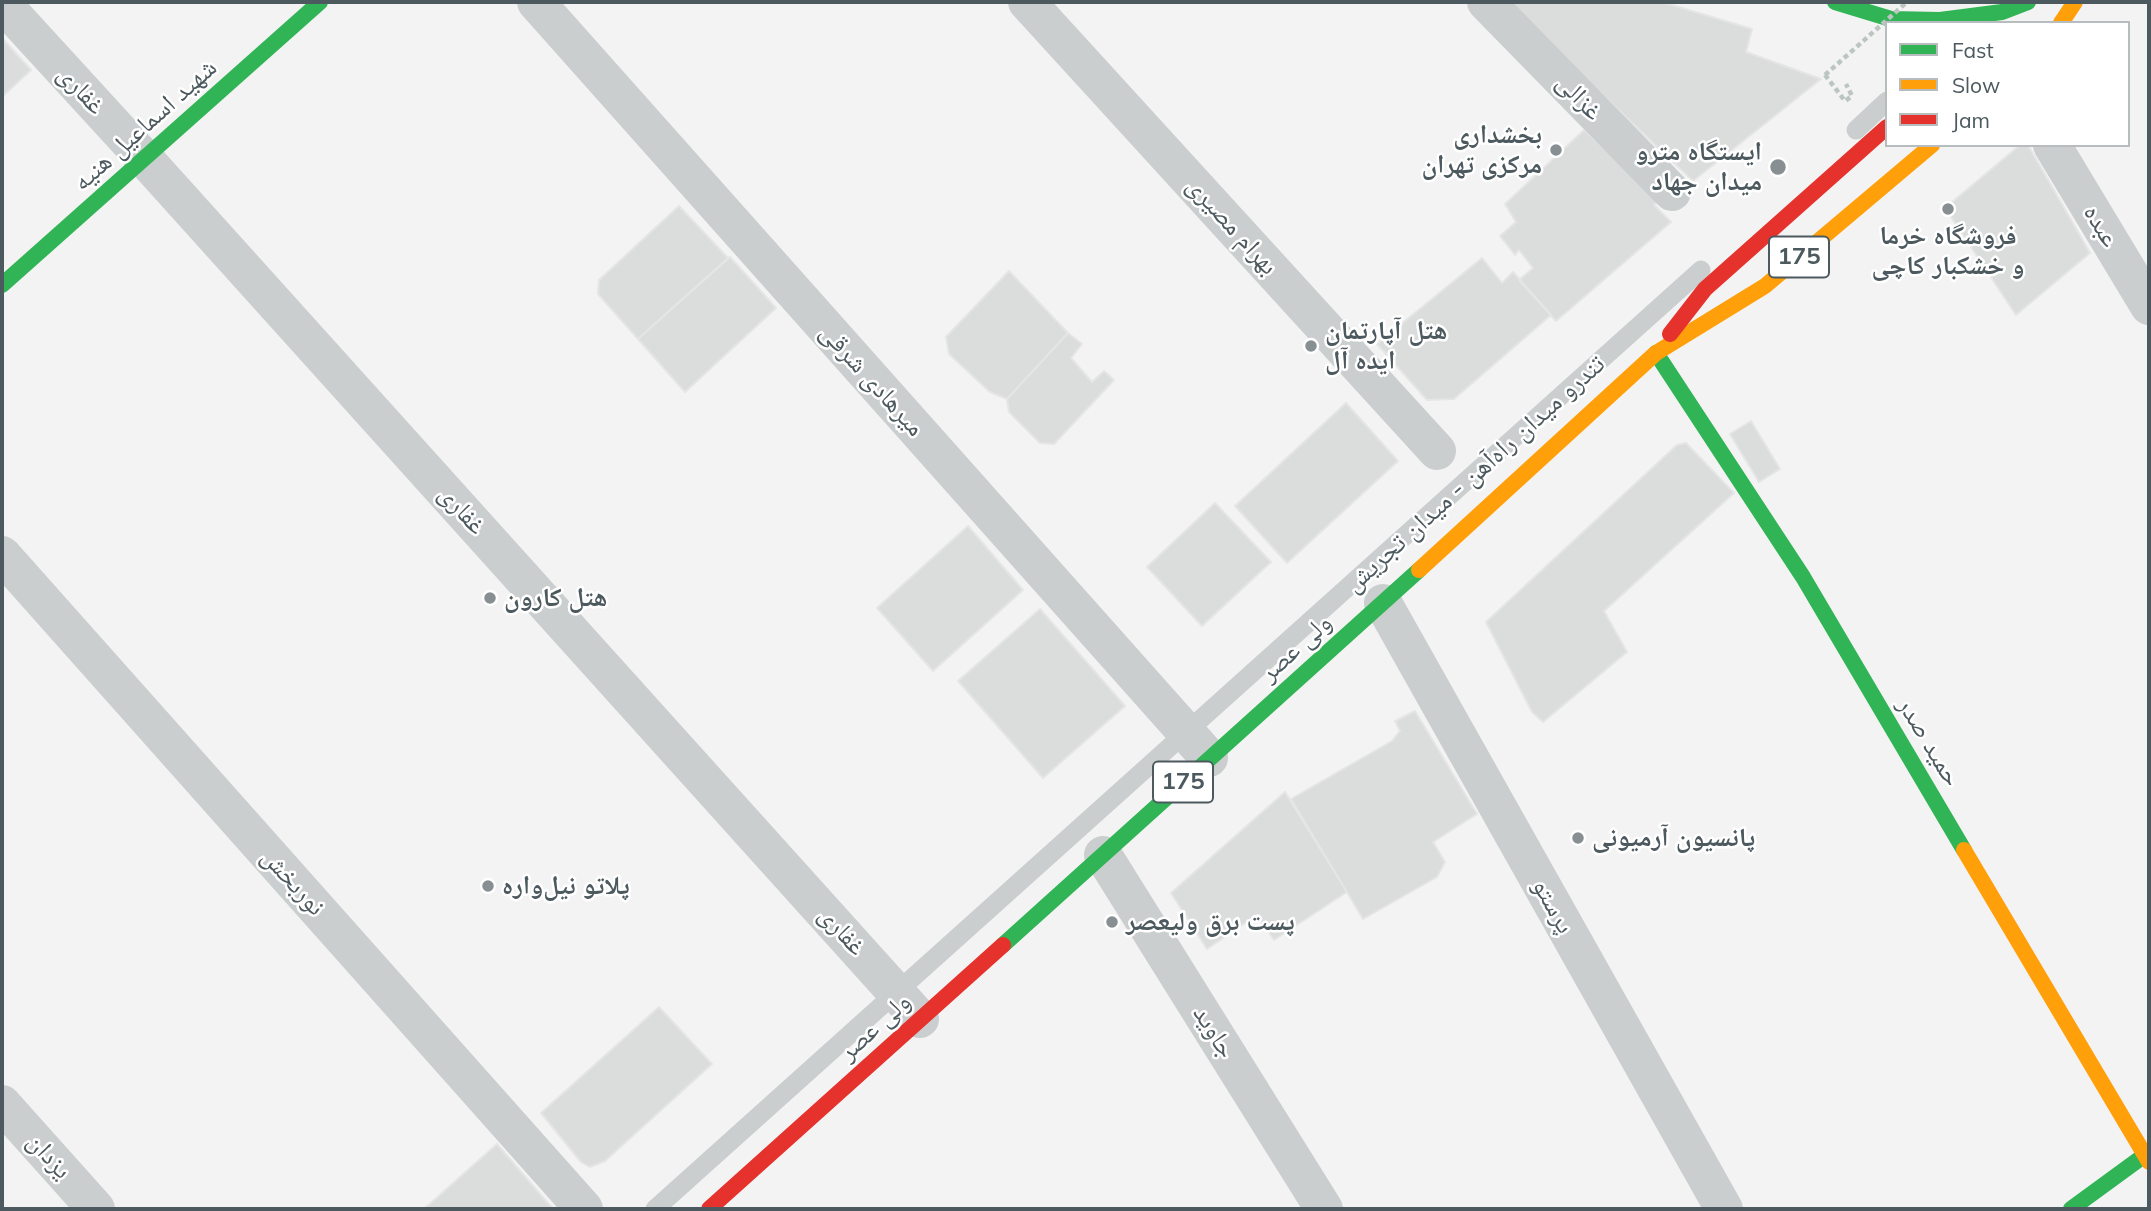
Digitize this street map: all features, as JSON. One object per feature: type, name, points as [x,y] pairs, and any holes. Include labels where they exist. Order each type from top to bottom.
[{"type":"main road","name":"شهید اسماعیل هنیه","points":[[2,285],[320,2]]},
{"type":"main road","points":[[1835,2],[1891,20],[1940,20],[2002,12],[2028,2]]},
{"type":"main road","points":[[1866,2],[1891,20]]},
{"type":"main road","points":[[2062,21],[2075,2]]},
{"type":"main road","points":[[1656,352],[1705,289],[1885,129]]},
{"type":"main road","name":"ولی عصر","points":[[709,1209],[909,1006],[1104,855],[1198,745],[1383,603],[1656,352],[1765,286],[1930,147]]},
{"type":"main road","name":"حمید صدر","points":[[1656,352],[1803,577],[2148,1156]]},
{"type":"main road","points":[[2070,1209],[2148,1156]]},
{"type":"street","name":"میرهادی شرقی","points":[[536,2],[1198,745]]},
{"type":"street","name":"بهرام مصیری","points":[[1027,2],[1437,451]]},
{"type":"street","name":"غزالی","points":[[1486,2],[1672,192]]},
{"type":"street","name":"غفاری","points":[[2,3],[909,1006]]},
{"type":"street","name":"عبده","points":[[2053,147],[2149,306]]},
{"type":"street","name":"نوربخش","points":[[2,555],[584,1209]]},
{"type":"street","name":"پرستو","points":[[1383,603],[1724,1209]]},
{"type":"street","name":"جاوید","points":[[1104,855],[1324,1209]]},
{"type":"street","name":"یزدان","points":[[2,1104],[96,1209]]},
{"type":"lane","name":"تندرو میدان راه‌آهن - میدان تجریش","points":[[655,1209],[909,1006],[1198,745],[1885,103]]},
{"type":"path","points":[[1886,21],[1907,2]]},
{"type":"path","points":[[1846,84],[1852,96],[1845,101],[1825,75],[1885,22]]},
{"type":"building","points":[[1505,2],[1662,2],[1752,29],[1746,52],[1821,79],[1693,181]]},
{"type":"building","points":[[2,38],[31,70],[2,97]]},
{"type":"building","points":[[1584,130],[1660,200],[1654,205],[1671,222],[1556,321],[1519,280],[1533,268],[1519,250],[1515,255],[1500,236],[1516,222],[1505,204]]},
{"type":"building","points":[[2018,147],[2029,147],[2090,253],[2016,315],[1945,208]]},
{"type":"building","points":[[679,206],[728,258],[638,339],[598,294],[599,280]]},
{"type":"building","points":[[730,257],[776,308],[685,392],[638,339]]},
{"type":"building","points":[[1482,258],[1502,283],[1513,272],[1551,315],[1454,399],[1427,400],[1377,344]]},
{"type":"building","points":[[1009,271],[1068,333],[1007,399],[990,392],[949,354],[946,337]]},
{"type":"building","points":[[1068,333],[1082,344],[1071,358],[1092,382],[1104,371],[1114,380],[1054,444],[1040,443],[1009,412],[1007,399]]},
{"type":"building","points":[[1346,403],[1398,461],[1287,563],[1235,506]]},
{"type":"building","points":[[1751,421],[1780,469],[1759,482],[1730,434]]},
{"type":"building","points":[[1686,443],[1734,493],[1604,611],[1627,652],[1543,722],[1532,712],[1486,622],[1677,445]]},
{"type":"building","points":[[1215,503],[1271,562],[1202,626],[1147,567]]},
{"type":"building","points":[[968,526],[1023,590],[933,671],[877,608]]},
{"type":"building","points":[[1040,609],[1125,706],[1043,778],[958,681]]},
{"type":"building","points":[[1415,711],[1477,814],[1433,842],[1445,862],[1437,877],[1363,919],[1291,799],[1392,741],[1400,731],[1395,721]]},
{"type":"building","points":[[1285,792],[1347,892],[1274,940],[1257,915],[1207,949],[1171,893]]},
{"type":"building","points":[[659,1007],[712,1064],[605,1161],[590,1167],[581,1162],[541,1113]]},
{"type":"building","points":[[497,1144],[553,1209],[424,1209]]},
{"type":"traffic: fast","points":[[2,285],[320,2]]},
{"type":"traffic: fast","points":[[1835,2],[1891,19],[1940,20],[2002,12],[2028,2]]},
{"type":"traffic: fast","points":[[1656,353],[1803,577],[1964,850]]},
{"type":"traffic: fast","points":[[1003,945],[1419,570]]},
{"type":"traffic: fast","points":[[2071,1209],[2149,1152]]},
{"type":"traffic: slow","points":[[2062,21],[2075,2]]},
{"type":"traffic: slow","points":[[1419,570],[1656,353],[1765,286],[1930,147]]},
{"type":"traffic: slow","points":[[1964,850],[2149,1162]]},
{"type":"traffic: jam","points":[[1670,334],[1705,289],[1885,129]]},
{"type":"traffic: jam","points":[[709,1209],[1003,945]]},
{"type":"place","name":"بخشداری مرکزی تهران","points":[[1556,150]]},
{"type":"place","name":"ایستگاه مترو میدان جهاد","points":[[1778,167]]},
{"type":"place","name":"فروشگاه خرما و خشکبار کاچی","points":[[1948,209]]},
{"type":"place","name":"هتل آپارتمان ایده آل","points":[[1311,346]]},
{"type":"place","name":"هتل کارون","points":[[490,598]]},
{"type":"place","name":"پانسیون آرمیونی","points":[[1578,838]]},
{"type":"place","name":"پلاتو نیل‌واره","points":[[488,886]]},
{"type":"place","name":"پست برق ولیعصر","points":[[1112,922]]}]
